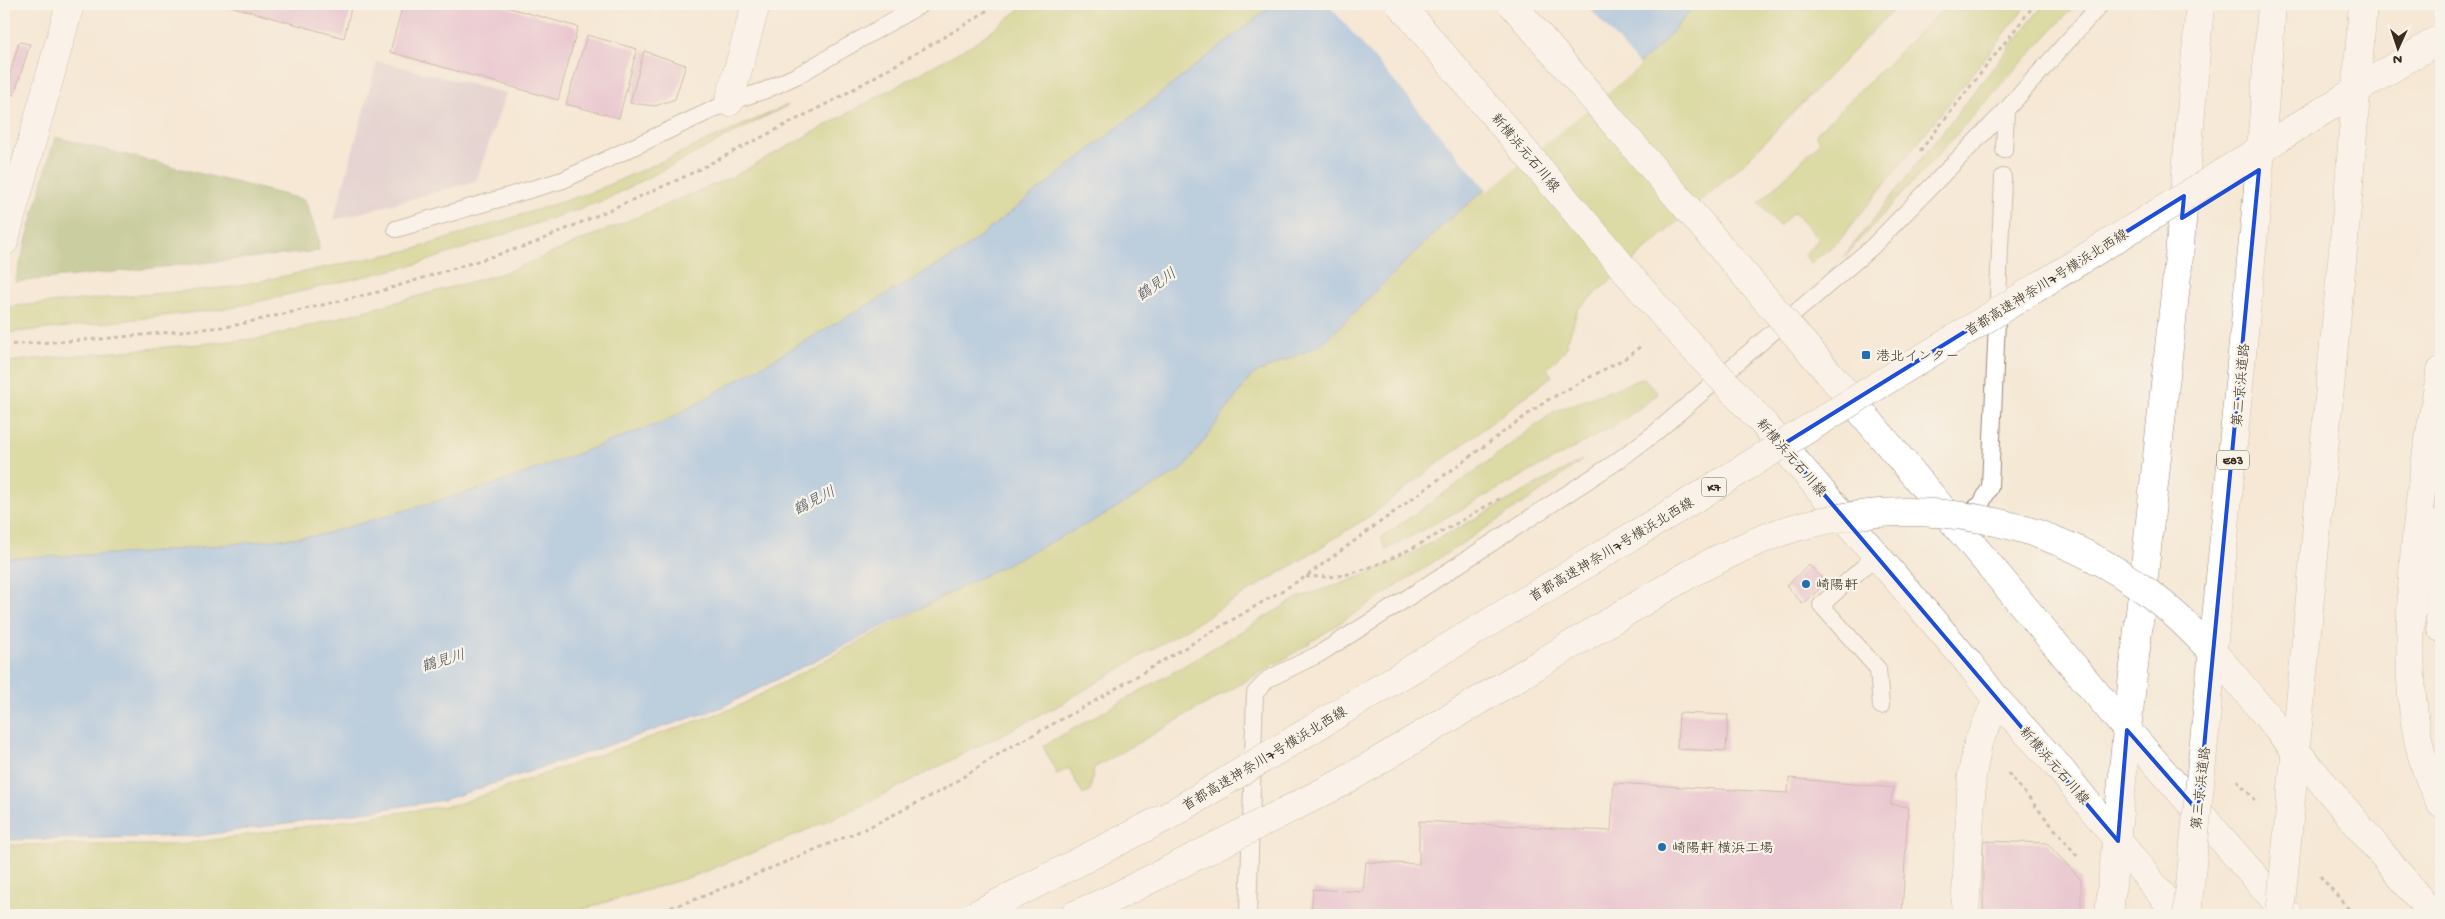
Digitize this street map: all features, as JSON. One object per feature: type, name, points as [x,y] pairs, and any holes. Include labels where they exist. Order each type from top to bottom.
[{"type":"main road","points":[[4,242],[70,4]]},
{"type":"main road","points":[[729,102],[756,4]]},
{"type":"main road","name":"新横浜元石川線","points":[[1400,4],[1670,323],[1762,422],[1997,700],[2056,764],[2178,915]]},
{"type":"main road","points":[[1512,4],[1828,372],[2127,730],[2288,915]]},
{"type":"main road","points":[[2109,915],[2118,841],[2127,730],[2179,257],[2200,4]]},
{"type":"main road","name":"第三京浜道路","points":[[2187,915],[2257,200],[2272,4]]},
{"type":"main road","points":[[2280,915],[2347,216],[2363,4]]},
{"type":"main road","name":"首都高速神奈川7号横浜北西線","points":[[975,915],[1168,816],[1699,496],[2441,38]]},
{"type":"main road","name":"首都高速神奈川7号横浜北西線","points":[[1008,915],[1196,818],[1696,519],[2441,58]]},
{"type":"main road","points":[[2441,371],[2426,453],[2415,541],[2410,642],[2411,691],[2417,740],[2434,790],[2441,804]]},
{"type":"main road","points":[[1074,915],[1113,898],[1343,782],[1691,573],[1739,548],[1805,525],[1868,513],[1931,511],[1994,520],[2049,538],[2101,562],[2147,592],[2187,627],[2226,667],[2433,915]]},
{"type":"main road","points":[[2441,523],[2439,611],[2441,628]]},
{"type":"main road","points":[[1113,915],[1353,794],[1696,587],[1746,562],[1811,539],[1868,529],[1932,527],[1990,535],[2041,552],[2092,576],[2141,608],[2177,640],[2217,680],[2412,915]]},
{"type":"main road","points":[[1965,915],[1972,775],[1978,743],[1997,700]]},
{"type":"lane","points":[[396,229],[563,180],[729,102],[766,90],[798,75],[922,4]]},
{"type":"lane","points":[[1248,915],[1255,693],[1268,679],[1320,654],[1616,462],[1655,433],[1871,248],[2006,110],[2101,4]]},
{"type":"lane","points":[[2004,150],[2006,110]]},
{"type":"lane","points":[[1954,523],[1981,504],[1990,487],[2003,176]]},
{"type":"lane","points":[[1877,556],[1821,605],[1878,669],[1881,706]]},
{"type":"path","points":[[1914,159],[2035,4]]},
{"type":"path","points":[[648,915],[698,898],[867,828],[941,791],[1005,750],[1086,706],[1305,577],[1546,401],[1629,356],[1638,348]]},
{"type":"path","points":[[1305,577],[1343,575],[1389,558],[1510,493]]},
{"type":"path","points":[[2002,766],[2081,860]]},
{"type":"highlighted area","points":[[2259,170],[2198,811],[2127,730],[2118,841],[1782,445],[2184,196],[2182,218]]},
{"type":"shaded area","points":[[377,61],[506,93],[476,181],[334,220]]},
{"type":"green space","points":[[1027,4],[1274,4],[960,252],[668,420],[499,483],[321,535],[143,553],[4,558],[4,362],[264,338],[507,272],[734,176],[975,43]]},
{"type":"green space","points":[[1697,4],[1899,4],[1743,164],[1578,309],[1564,352],[1547,369],[1552,376],[1371,515],[1296,563],[1056,707],[859,807],[784,840],[694,876],[563,915],[4,915],[4,845],[179,845],[458,804],[737,707],[1183,469],[1252,375],[1322,344],[1447,221],[1661,45]]},
{"type":"green space","points":[[1948,4],[2028,4],[1839,241],[1811,263],[1804,255],[1819,239],[1794,212],[1779,226],[1759,203],[1820,142],[1816,134]]},
{"type":"green space","points":[[2044,4],[2076,4],[1841,260]]},
{"type":"green space","points":[[788,105],[605,200],[421,263],[231,308],[4,333],[4,307],[231,287],[415,249],[595,191]]},
{"type":"green space","points":[[55,137],[305,200],[318,237],[319,251],[15,282]]},
{"type":"green space","points":[[1644,378],[1658,394],[1618,424],[1386,550],[1381,538],[1466,478],[1555,411]]},
{"type":"green space","points":[[1582,460],[1539,493],[1291,655],[1094,768],[1090,791],[1083,795],[1069,768],[1057,774],[1043,746],[1170,674],[1297,598],[1346,582],[1396,562]]},
{"type":"water","name":"鶴見川","points":[[1274,4],[1695,4],[1661,45],[1447,221],[1322,344],[1252,375],[1183,469],[1097,519],[720,708],[444,800],[199,836],[4,840],[4,558],[143,553],[321,535],[499,483],[668,420],[960,252]]},
{"type":"pier","points":[[1328,4],[1586,4],[1640,66],[1488,191]]},
{"type":"building","points":[[223,4],[366,4],[365,9],[351,8],[344,38]]},
{"type":"building","points":[[403,4],[495,4],[578,27],[558,100],[390,52]]},
{"type":"building","points":[[587,35],[637,49],[619,118],[566,104]]},
{"type":"building","points":[[19,42],[30,44],[14,95],[5,92]]},
{"type":"building","points":[[644,51],[686,65],[675,99],[655,106],[630,103]]},
{"type":"building","name":"崎陽軒","points":[[1809,565],[1826,583],[1803,604],[1786,586]]},
{"type":"building","points":[[1679,713],[1728,715],[1726,751],[1677,749]]},
{"type":"building","name":"崎陽軒 横浜工場","points":[[1789,778],[1894,788],[1890,804],[1908,807],[1902,915],[1311,915],[1313,889],[1363,892],[1366,862],[1419,864],[1419,821],[1611,831],[1614,783],[1788,793]]},
{"type":"building","points":[[1983,841],[2047,843],[2081,880],[2081,915],[1983,915]]},
{"type":"place","name":"港北インター","points":[[1866,355]]},
{"type":"place","name":"崎陽軒","points":[[1806,584]]},
{"type":"place","name":"崎陽軒 横浜工場","points":[[1662,847]]}]
